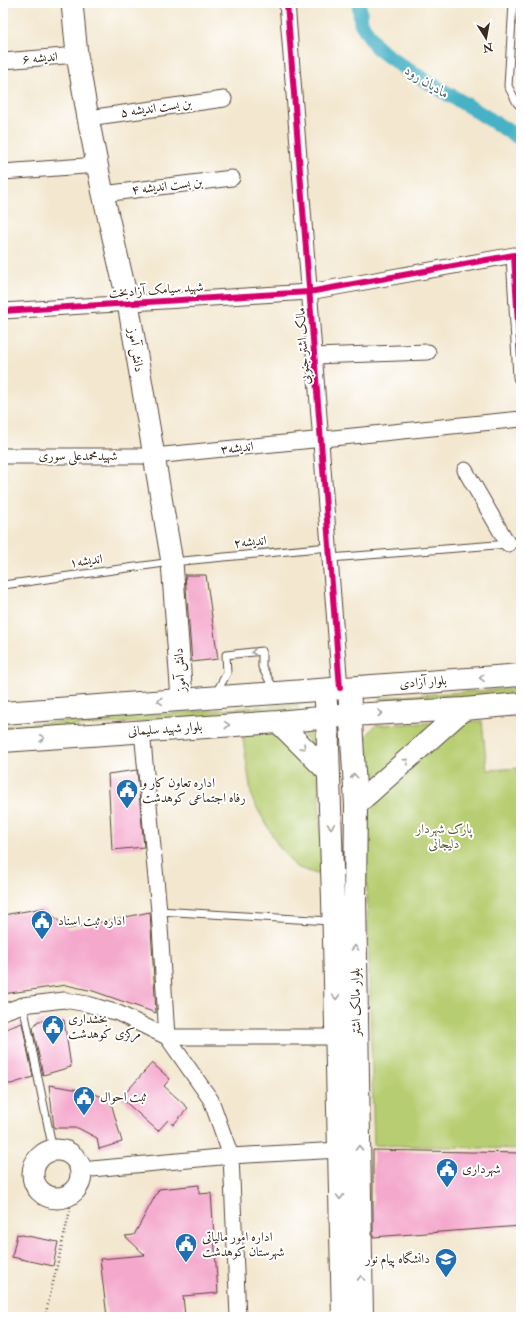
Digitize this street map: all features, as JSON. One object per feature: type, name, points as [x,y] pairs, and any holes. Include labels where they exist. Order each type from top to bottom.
[{"type":"main road","name":"دانش آموز","points":[[72,3],[77,55],[88,118],[103,194],[128,303],[172,562],[182,699]]},
{"type":"main road","name":"بلوار آزادی","points":[[338,689],[521,674]]},
{"type":"main road","points":[[3,713],[338,689]]},
{"type":"main road","name":"بلوار مالک اشتر","points":[[338,689],[350,715],[356,805],[344,899],[334,922],[343,1317]]},
{"type":"main road","name":"بلوار مالک اشتر","points":[[338,689],[327,717],[329,773],[344,899],[362,1317]]},
{"type":"main road","points":[[327,717],[521,704]]},
{"type":"main road","points":[[356,805],[464,709]]},
{"type":"main road","name":"بلوار شهید سلیمانی","points":[[3,741],[278,722],[327,717]]},
{"type":"main road","points":[[278,722],[329,773]]},
{"type":"main road","points":[[53,1150],[68,1152],[74,1157],[81,1170],[81,1177],[74,1190],[62,1197],[54,1198],[47,1196],[40,1191],[33,1178],[35,1163],[46,1152],[53,1150]]},
{"type":"street","name":"مالک اشتر جنوبی","points":[[287,3],[330,553],[338,689]]},
{"type":"street","name":"اندیشه ۶","points":[[3,61],[77,55]]},
{"type":"street","name":"بن بست اندیشه ۵","points":[[88,118],[224,99]]},
{"type":"street","points":[[3,172],[98,165]]},
{"type":"street","name":"بن بست اندیشه ۴","points":[[103,194],[232,178]]},
{"type":"street","name":"شهید سیامک آزادبخت","points":[[3,311],[310,292],[517,255]]},
{"type":"street","points":[[517,255],[521,377]]},
{"type":"street","points":[[314,356],[428,352]]},
{"type":"street","name":"اندیشه۳","points":[[154,456],[521,419]]},
{"type":"street","name":"شهیدمحمدعلی سوری","points":[[3,456],[154,456]]},
{"type":"street","points":[[466,470],[515,543]]},
{"type":"street","points":[[142,731],[159,911],[167,1037],[210,1100],[231,1156],[238,1317]]},
{"type":"street","points":[[3,1012],[23,1005],[64,1000],[88,1004],[118,1012],[167,1037],[337,1037]]},
{"type":"street","points":[[81,1170],[231,1156],[340,1150]]},
{"type":"lane","points":[[513,3],[508,86],[517,103],[521,107]]},
{"type":"lane","name":"اندیشه۲","points":[[172,562],[515,543]]},
{"type":"lane","name":"اندیشه۱","points":[[3,585],[172,562]]},
{"type":"lane","points":[[214,697],[227,673],[226,654],[262,651],[262,667],[276,693]]},
{"type":"lane","points":[[159,911],[334,922]]},
{"type":"lane","points":[[23,1005],[53,1150]]},
{"type":"path","points":[[45,1317],[70,1210],[69,1194]]},
{"type":"green space","points":[[521,688],[521,693],[380,703],[380,698]]},
{"type":"green space","points":[[298,704],[298,711],[3,731],[3,726]]},
{"type":"green space","name":"پارک شهردار دلیجانی","points":[[482,721],[487,770],[521,768],[521,1149],[374,1145],[363,759],[365,740],[376,725]]},
{"type":"green space","points":[[320,729],[321,755],[299,730]]},
{"type":"green space","points":[[270,732],[318,774],[323,876],[296,867],[279,847],[252,799],[242,733]]},
{"type":"building","points":[[185,575],[206,575],[218,659],[192,662]]},
{"type":"building","name":"اداره تعاون کار و رفاه اجتماعی کوهدشت","points":[[137,770],[144,847],[112,850],[108,774]]},
{"type":"building","points":[[44,908],[68,929],[150,912],[156,1013],[93,991],[66,985],[3,994],[3,915]]},
{"type":"building","name":"بخشداری مرکزی کوهدشت","points":[[64,1020],[71,1067],[43,1075],[33,1028],[38,1021]]},
{"type":"building","points":[[22,1023],[33,1077],[11,1084],[3,1084],[3,1030]]},
{"type":"building","points":[[152,1063],[170,1079],[164,1086],[188,1108],[173,1125],[168,1120],[158,1131],[121,1098]]},
{"type":"building","name":"ثبت احوال","points":[[49,1085],[86,1091],[103,1097],[112,1106],[122,1142],[99,1149],[97,1138],[78,1128],[54,1128]]},
{"type":"building","name":"شهرداری","points":[[373,1150],[521,1153],[521,1226],[373,1237]]},
{"type":"building","points":[[199,1185],[199,1194],[211,1193],[218,1293],[183,1296],[185,1317],[107,1317],[100,1259],[145,1255],[125,1236],[134,1235],[159,1189]]},
{"type":"building","points":[[17,1234],[58,1242],[53,1266],[12,1257]]},
{"type":"waterway","name":"مادیان رود","points":[[359,3],[361,23],[377,48],[406,69],[521,139]]},
{"type":"cycle path","points":[[287,3],[340,688]]},
{"type":"cycle path","points":[[3,311],[309,292],[514,255],[521,377]]},
{"type":"place","name":"اداره تعاون کار و رفاه اجتماعی کوهدشت","points":[[127,810]]},
{"type":"place","name":"اداره ثبت اسناد","points":[[42,940]]},
{"type":"place","name":"بخشداری مرکزی کوهدشت","points":[[53,1046]]},
{"type":"place","name":"ثبت احوال","points":[[84,1116]]},
{"type":"place","name":"شهرداری","points":[[447,1188]]},
{"type":"place","name":"اداره امور مالیاتی شهرستان کوهدشت","points":[[186,1264]]},
{"type":"place","name":"دانشگاه پیام نور","points":[[446,1278]]}]
